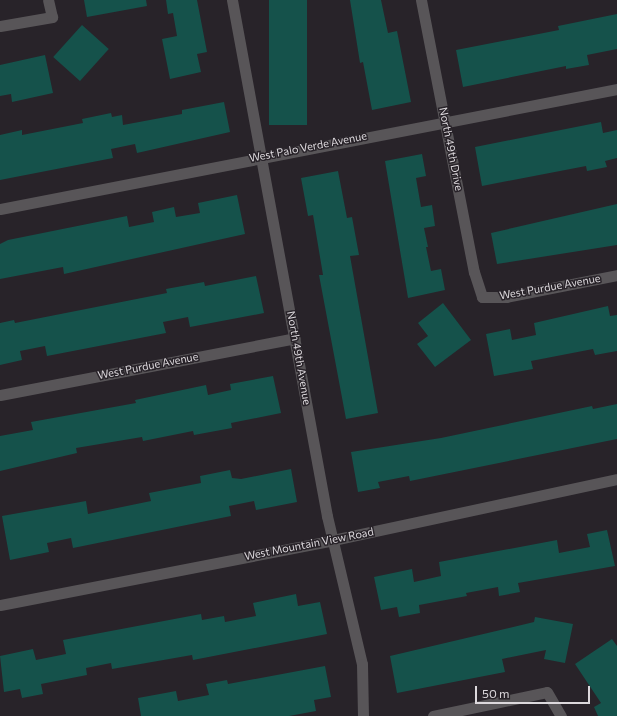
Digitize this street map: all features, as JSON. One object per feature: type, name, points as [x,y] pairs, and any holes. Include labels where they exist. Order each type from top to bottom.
[{"type":"street","points":[[0,26],[52,17],[48,0]]},
{"type":"street","name":"North 49th Avenue","points":[[232,0],[333,540],[362,664],[363,716]]},
{"type":"street","name":"North 49th Drive","points":[[421,0],[446,120],[474,272],[482,297]]},
{"type":"street","name":"West Palo Verde Avenue","points":[[0,209],[446,120],[617,89]]},
{"type":"street","name":"West Purdue Avenue","points":[[482,297],[506,297],[617,275]]},
{"type":"street","name":"West Purdue Avenue","points":[[0,395],[295,338]]},
{"type":"street","name":"West Mountain View Road","points":[[0,605],[333,540],[617,479]]},
{"type":"street","points":[[433,716],[547,692],[561,716]]},
{"type":"building","points":[[84,0],[146,0],[147,6],[87,17]]},
{"type":"building","points":[[166,0],[197,0],[207,52],[197,54],[201,72],[170,79],[162,39],[177,36],[173,13],[168,14]]},
{"type":"building","points":[[269,0],[307,0],[307,125],[269,125]]},
{"type":"building","points":[[350,0],[381,0],[388,33],[397,31],[411,102],[372,110],[363,62],[360,63]]},
{"type":"building","points":[[617,14],[617,49],[587,55],[589,65],[566,69],[566,66],[463,87],[456,50],[559,30],[558,26]]},
{"type":"building","points":[[82,25],[109,49],[80,81],[53,57]]},
{"type":"building","points":[[45,55],[53,93],[12,102],[11,94],[0,96],[0,65]]},
{"type":"building","points":[[224,102],[230,132],[137,153],[135,144],[111,149],[113,158],[0,180],[0,135],[22,130],[22,135],[83,123],[82,119],[111,113],[112,117],[122,115],[123,125],[182,114],[182,110]]},
{"type":"building","points":[[601,122],[603,133],[617,130],[617,158],[605,161],[607,167],[587,171],[586,166],[482,186],[475,147]]},
{"type":"building","points":[[422,154],[426,176],[416,178],[421,207],[432,205],[435,226],[424,228],[428,247],[426,247],[431,271],[441,269],[445,290],[408,298],[385,161]]},
{"type":"building","points":[[338,171],[347,218],[352,217],[359,255],[350,256],[378,413],[346,419],[319,275],[323,275],[313,215],[308,216],[301,178]]},
{"type":"building","points":[[237,195],[245,234],[64,274],[63,267],[0,279],[0,244],[8,240],[127,216],[129,227],[154,222],[152,212],[174,207],[176,217],[200,213],[198,203]]},
{"type":"building","points":[[617,204],[617,245],[497,264],[491,233]]},
{"type":"building","points":[[256,276],[264,313],[190,327],[188,317],[163,322],[166,333],[47,356],[45,346],[20,351],[22,360],[0,365],[0,323],[14,320],[15,323],[167,293],[166,289],[204,282],[205,286]]},
{"type":"building","points":[[443,303],[471,340],[435,367],[417,344],[428,336],[418,323]]},
{"type":"building","points":[[608,306],[610,316],[617,315],[617,351],[595,355],[593,349],[531,361],[533,369],[494,376],[486,334],[510,329],[512,340],[536,335],[534,323]]},
{"type":"building","points":[[273,376],[281,413],[231,423],[232,428],[194,435],[193,431],[143,441],[142,437],[76,448],[77,453],[0,471],[0,436],[33,430],[31,422],[136,403],[135,400],[206,385],[208,395],[231,390],[230,384]]},
{"type":"building","points":[[617,404],[617,439],[410,481],[409,476],[378,482],[380,488],[358,492],[351,452],[441,438],[592,406],[593,409]]},
{"type":"building","points":[[291,469],[297,502],[256,510],[254,501],[229,506],[231,516],[73,548],[71,538],[47,543],[49,552],[10,560],[2,516],[86,501],[88,514],[151,501],[149,493],[201,483],[200,476],[230,470],[232,478],[241,479]]},
{"type":"building","points":[[607,530],[615,566],[518,583],[520,592],[499,596],[498,587],[466,593],[467,596],[419,605],[420,613],[399,617],[397,607],[381,610],[374,577],[412,569],[414,582],[441,576],[439,562],[557,540],[559,553],[590,547],[587,534]]},
{"type":"building","points":[[296,594],[298,606],[320,602],[327,634],[193,660],[192,655],[112,669],[111,663],[86,668],[87,675],[41,684],[43,694],[22,698],[20,689],[4,692],[0,656],[33,649],[36,660],[66,654],[63,640],[201,614],[202,620],[224,616],[225,622],[256,616],[253,603]]},
{"type":"building","points":[[535,617],[573,624],[565,663],[544,659],[546,650],[502,659],[505,672],[397,693],[390,656],[534,622]]},
{"type":"building","points":[[612,639],[617,646],[617,716],[598,716],[594,707],[601,703],[575,664]]},
{"type":"building","points":[[325,666],[331,697],[314,700],[316,711],[289,716],[141,716],[138,698],[176,691],[178,701],[209,695],[206,684],[227,680],[228,684]]}]
